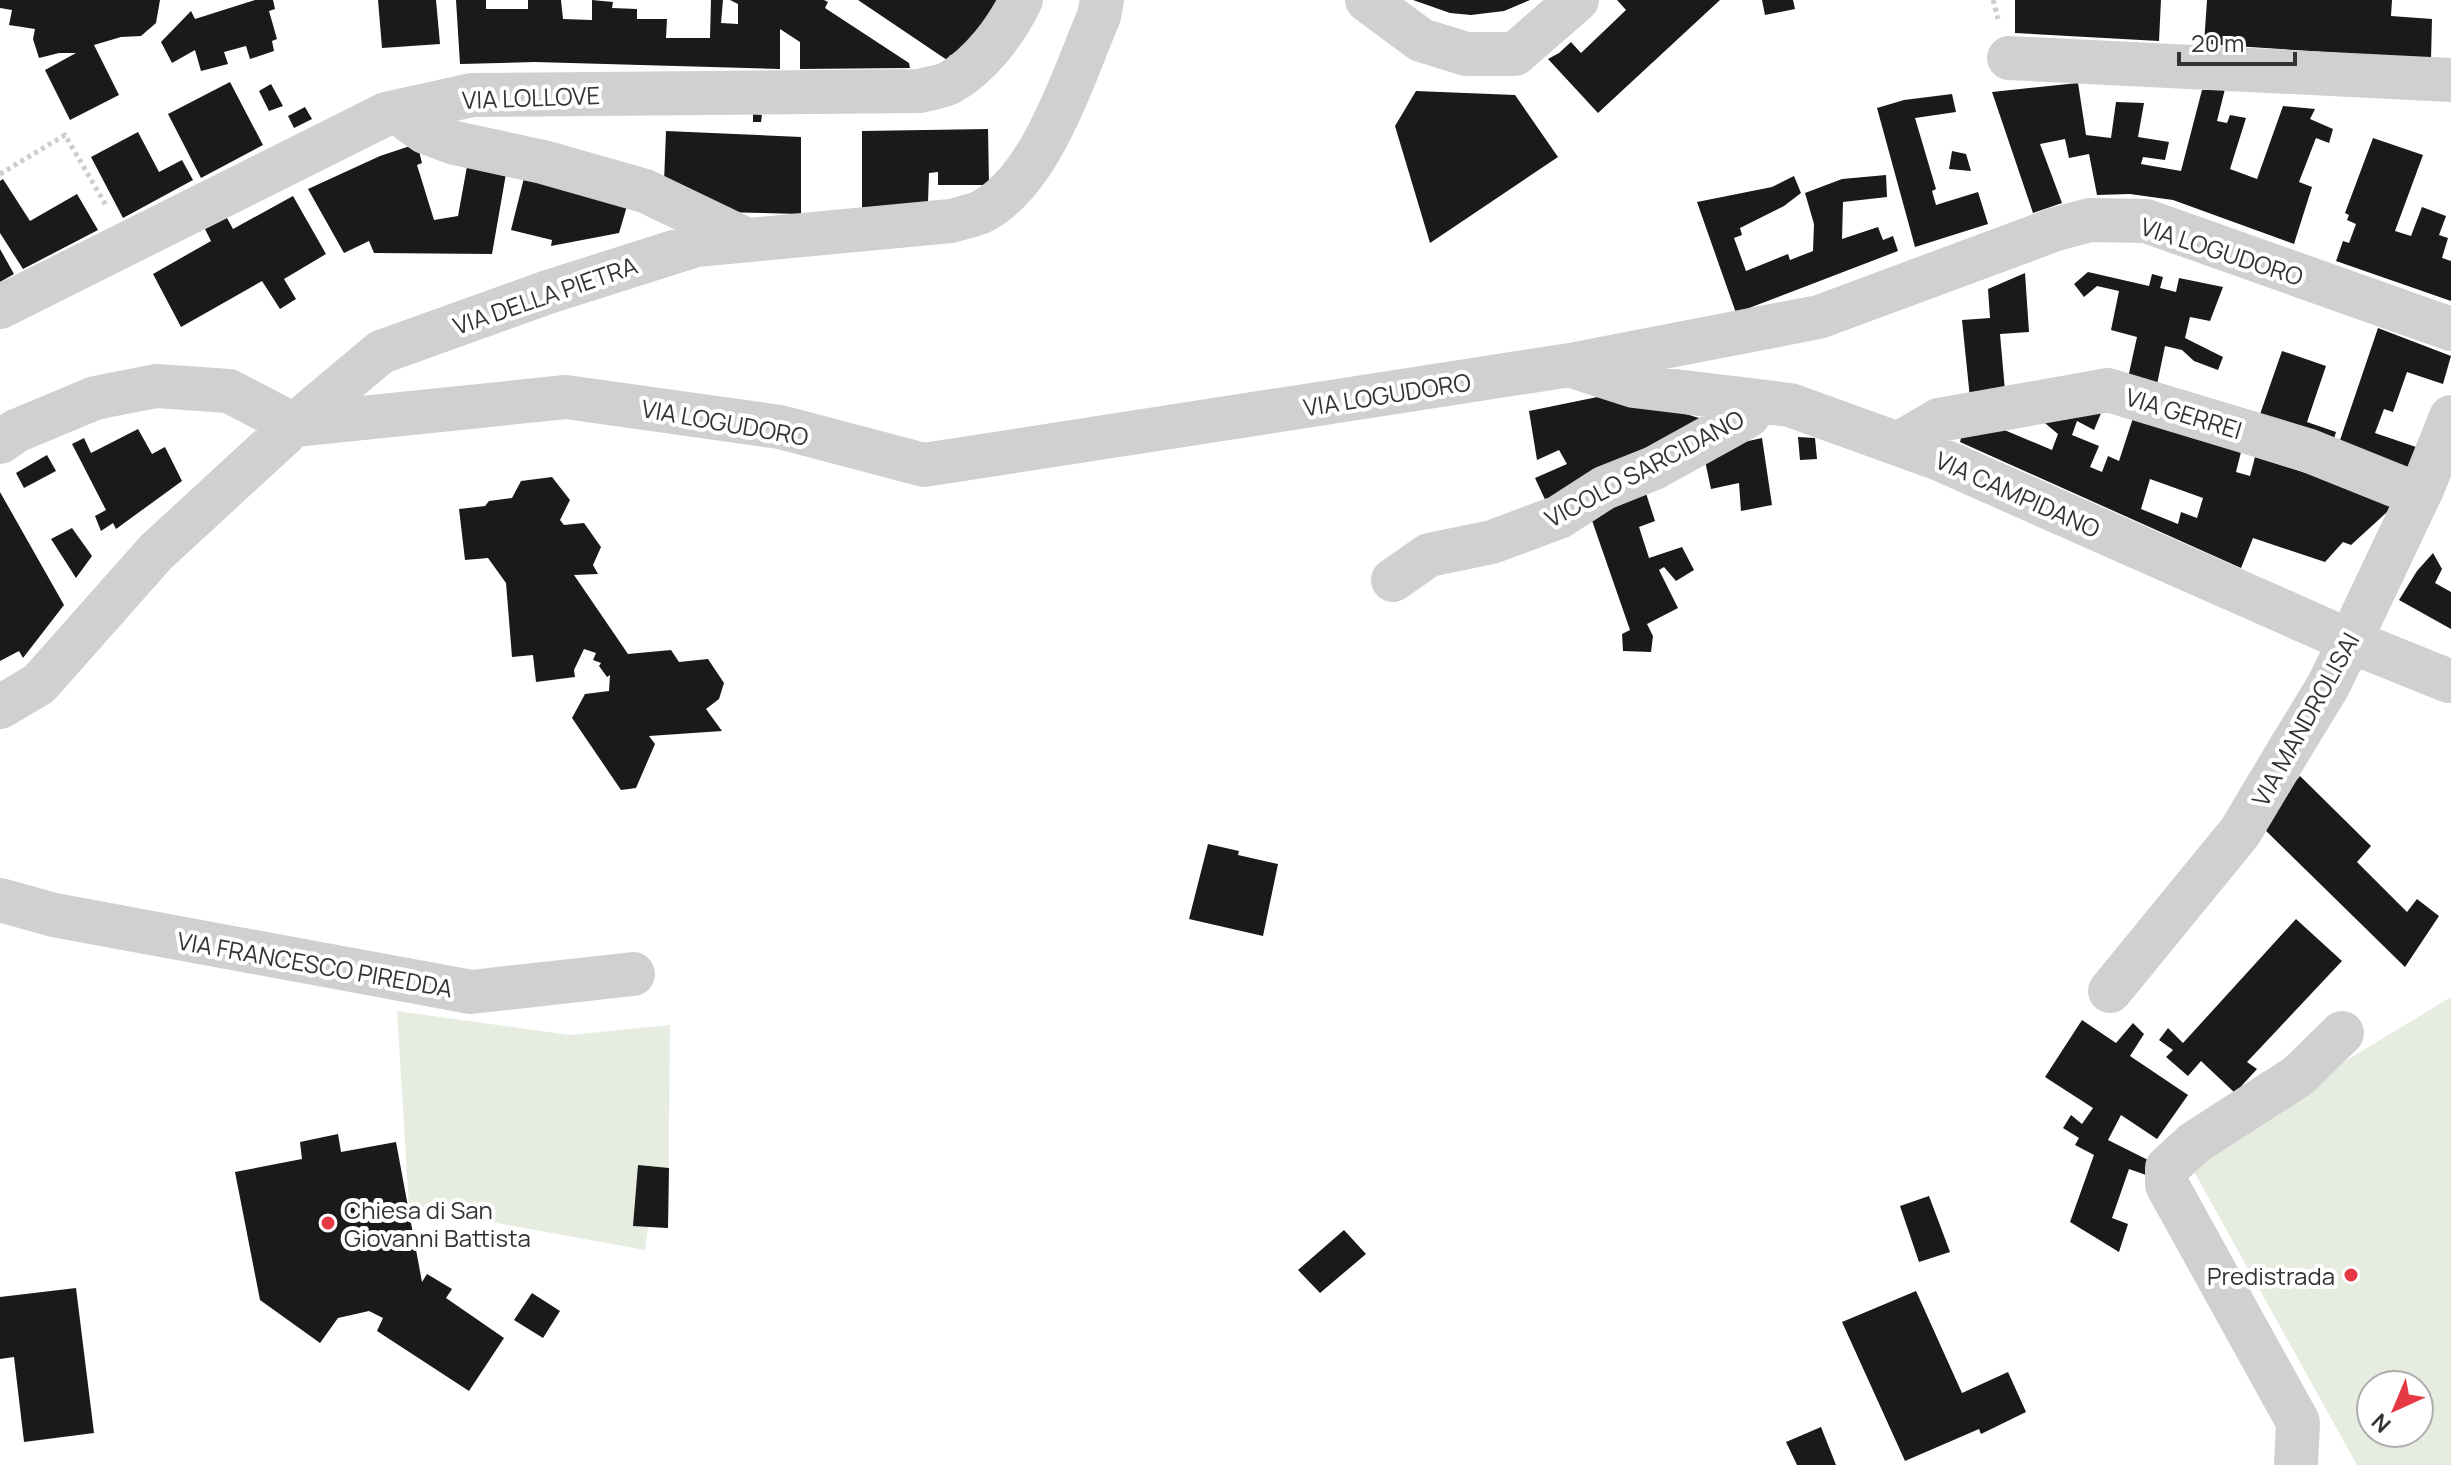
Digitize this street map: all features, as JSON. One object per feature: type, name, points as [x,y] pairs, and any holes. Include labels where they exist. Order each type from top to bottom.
[{"type":"street","name":"VIA LOLLOVE","points":[[0,307],[386,114],[472,95],[920,91],[948,83],[969,69],[1010,23],[1021,0]]},
{"type":"street","name":"VIA DELLA PIETRA","points":[[0,707],[39,684],[156,552],[294,425],[381,352],[548,292],[696,245],[951,221],[979,213],[1002,198],[1028,170],[1053,122],[1099,16],[1102,0]]},
{"type":"street","points":[[1367,0],[1421,40],[1466,54],[1515,54],[1577,0]]},
{"type":"street","points":[[2009,58],[2451,80]]},
{"type":"street","points":[[403,110],[408,120],[425,132],[455,143],[543,162],[645,191],[748,240]]},
{"type":"street","name":"VIA LOGUDORO","points":[[294,425],[566,397],[780,427],[924,465],[1570,365],[1819,317],[2056,229],[2090,220],[2146,221],[2451,329]]},
{"type":"street","name":"VIA CAMPIDANO","points":[[1570,365],[1634,386],[1790,405],[1937,458],[2350,641],[2449,681]]},
{"type":"street","points":[[0,442],[16,431],[95,398],[156,386],[229,391],[294,425]]},
{"type":"street","name":"VIA GERREI","points":[[1898,444],[1939,420],[2108,390],[2307,450],[2419,495]]},
{"type":"street","name":"VICOLO SARCIDANO","points":[[1393,580],[1429,555],[1492,542],[1559,517],[1604,488],[1654,468],[1748,416],[1758,401]]},
{"type":"street","name":"VIA MANDROLISAI","points":[[2110,991],[2240,832],[2328,686],[2419,495],[2451,417]]},
{"type":"street","name":"VIA FRANCESCO PIREDDA","points":[[0,900],[54,915],[471,992],[633,974]]},
{"type":"street","points":[[2296,1465],[2298,1422],[2167,1185],[2167,1168],[2194,1143],[2298,1076],[2342,1033]]},
{"type":"path","points":[[0,174],[65,135],[128,243]]},
{"type":"shaded area","name":"Predistrada","points":[[2451,997],[2451,1465],[2357,1465],[2191,1166],[2304,1086]]},
{"type":"shaded area","points":[[397,1011],[570,1035],[670,1025],[668,1228],[648,1227],[645,1250],[409,1207]]},
{"type":"building","points":[[0,0],[160,0],[156,23],[141,36],[121,37],[94,45],[119,95],[70,120],[45,70],[76,53],[39,58],[33,39],[35,29],[9,25],[12,10],[0,8]]},
{"type":"building","points":[[255,0],[273,0],[275,9],[269,11],[277,39],[272,41],[274,51],[250,59],[246,46],[224,52],[228,64],[201,71],[195,50],[172,63],[161,42],[191,11],[195,19]]},
{"type":"building","points":[[378,0],[436,0],[440,44],[382,48]]},
{"type":"building","points":[[456,0],[486,0],[486,9],[528,9],[528,0],[561,0],[563,19],[592,20],[592,0],[613,2],[612,8],[637,9],[637,19],[667,19],[666,38],[710,38],[711,0],[723,0],[721,23],[738,24],[738,4],[730,0],[824,0],[828,2],[825,8],[909,63],[910,68],[800,69],[800,42],[780,29],[780,69],[535,62],[460,64]]},
{"type":"building","points":[[858,0],[999,0],[971,44],[955,58],[950,55],[947,60]]},
{"type":"building","points":[[1413,0],[1530,0],[1504,11],[1471,15],[1450,13]]},
{"type":"building","points":[[1617,0],[1720,0],[1598,113],[1548,59],[1571,42],[1581,53],[1626,10]]},
{"type":"building","points":[[1762,0],[1793,0],[1795,9],[1765,15]]},
{"type":"building","points":[[2015,0],[2161,0],[2159,41],[2015,33]]},
{"type":"building","points":[[2207,0],[2392,0],[2391,16],[2432,19],[2431,59],[2204,44]]},
{"type":"building","points":[[230,82],[263,145],[201,178],[168,114]]},
{"type":"building","points":[[2078,83],[2086,135],[2111,138],[2116,102],[2144,103],[2138,137],[2169,142],[2165,160],[2143,157],[2141,164],[2181,171],[2202,90],[2225,89],[2217,121],[2227,123],[2230,115],[2246,118],[2230,169],[2257,179],[2283,106],[2315,109],[2310,119],[2333,129],[2329,143],[2316,138],[2299,182],[2312,187],[2294,244],[2173,200],[2130,194],[2097,195],[2089,154],[2069,158],[2065,139],[2040,144],[2062,203],[2033,213],[1992,92]]},
{"type":"building","points":[[271,84],[283,106],[269,111],[259,91]]},
{"type":"building","points":[[1416,91],[1515,95],[1558,157],[1430,243],[1395,126]]},
{"type":"building","points":[[1952,94],[1956,112],[1915,118],[1936,189],[1932,191],[1936,205],[1978,192],[1988,224],[1915,247],[1877,108],[1904,100]]},
{"type":"building","points":[[305,107],[312,119],[294,128],[288,116]]},
{"type":"building","points":[[753,114],[762,115],[761,122],[753,122]]},
{"type":"building","points":[[988,129],[989,185],[938,185],[938,172],[929,173],[928,203],[862,209],[862,131]]},
{"type":"building","points":[[666,131],[801,137],[801,214],[719,212],[664,182]]},
{"type":"building","points":[[138,132],[159,172],[182,160],[193,180],[123,218],[91,157]]},
{"type":"building","points":[[2373,138],[2423,155],[2395,231],[2411,236],[2422,207],[2446,216],[2439,235],[2448,238],[2442,258],[2451,261],[2451,301],[2336,261],[2343,241],[2349,243],[2356,224],[2347,220],[2349,215],[2345,213]]},
{"type":"building","points":[[410,146],[418,147],[422,163],[417,165],[434,220],[458,216],[468,161],[507,168],[492,254],[374,253],[369,241],[344,253],[308,189],[380,156]]},
{"type":"building","points":[[1952,151],[1966,154],[1971,171],[1949,169]]},
{"type":"building","points":[[525,174],[627,206],[619,233],[551,246],[552,240],[511,230]]},
{"type":"building","points":[[1886,175],[1887,197],[1843,202],[1842,239],[1878,227],[1883,240],[1893,236],[1898,251],[1736,313],[1697,202],[1772,187],[1794,176],[1801,193],[1784,206],[1740,228],[1742,235],[1734,238],[1746,271],[1788,254],[1790,260],[1813,251],[1814,224],[1805,193],[1842,179]]},
{"type":"building","points":[[3,179],[30,221],[77,194],[98,230],[23,269],[0,233],[0,181]]},
{"type":"building","points":[[293,196],[326,254],[284,279],[296,299],[280,309],[262,281],[181,327],[153,274],[211,241],[205,229],[227,218],[233,229]]},
{"type":"building","points":[[0,249],[14,274],[0,282]]},
{"type":"building","points":[[2088,272],[2149,286],[2152,274],[2163,277],[2160,288],[2176,292],[2179,278],[2223,287],[2210,321],[2190,317],[2185,338],[2223,357],[2218,370],[2194,361],[2182,350],[2165,346],[2155,394],[2126,387],[2137,337],[2111,330],[2119,291],[2097,286],[2084,297],[2074,284]]},
{"type":"building","points":[[2025,273],[2029,332],[2000,334],[2006,402],[1971,408],[1962,320],[1990,318],[1988,289]]},
{"type":"building","points":[[2378,328],[2451,356],[2443,384],[2407,372],[2393,412],[2384,409],[2375,433],[2419,448],[2411,472],[2338,446]]},
{"type":"building","points":[[2282,351],[2326,366],[2307,422],[2336,432],[2332,445],[2258,420]]},
{"type":"building","points":[[1617,393],[1699,418],[1703,429],[1548,506],[1535,478],[1567,464],[1559,450],[1537,460],[1529,411]]},
{"type":"building","points":[[2104,406],[2094,430],[2077,421],[2072,435],[2099,446],[2090,467],[2102,472],[2108,456],[2119,461],[2134,415],[2241,452],[2236,472],[2250,476],[2255,457],[2398,502],[2351,545],[2343,542],[2325,562],[2253,538],[2241,568],[1960,442],[1965,423],[1983,421],[2052,450],[2058,434],[2034,414]],"holes":[[[2150,479],[2203,498],[2197,518],[2181,512],[2178,524],[2141,509]]]},
{"type":"building","points":[[138,429],[152,454],[165,447],[182,481],[116,529],[113,523],[101,531],[95,516],[106,510],[72,444],[84,438],[91,453]]},
{"type":"building","points":[[1798,437],[1815,438],[1817,459],[1800,460]]},
{"type":"building","points":[[1762,438],[1772,505],[1741,511],[1739,483],[1711,489],[1704,456]]},
{"type":"building","points":[[47,455],[56,471],[24,488],[16,473]]},
{"type":"building","points":[[552,477],[570,500],[560,520],[564,525],[584,523],[601,547],[593,565],[598,574],[574,575],[628,654],[671,650],[679,662],[708,659],[724,683],[719,699],[706,709],[722,731],[649,736],[655,744],[636,788],[621,790],[572,718],[585,694],[609,691],[610,675],[607,677],[599,666],[601,663],[593,660],[596,653],[584,649],[574,670],[575,677],[536,682],[533,655],[512,657],[506,583],[488,558],[465,560],[459,509],[512,498],[521,481]]},
{"type":"building","points":[[1643,484],[1655,521],[1639,527],[1649,558],[1682,547],[1694,570],[1676,581],[1664,567],[1659,570],[1678,608],[1647,624],[1653,636],[1651,652],[1623,651],[1622,634],[1630,630],[1588,509]]},
{"type":"building","points":[[0,492],[64,605],[23,658],[19,651],[0,661]]},
{"type":"building","points":[[72,528],[92,556],[76,578],[51,539]]},
{"type":"building","points":[[2433,553],[2442,569],[2435,583],[2451,592],[2451,629],[2399,600],[2417,571]]},
{"type":"building","points":[[2300,776],[2371,846],[2357,862],[2407,912],[2417,899],[2439,916],[2405,967],[2258,823]]},
{"type":"building","points":[[1208,844],[1278,864],[1263,936],[1189,919]]},
{"type":"building","points":[[2296,919],[2342,961],[2247,1062],[2257,1069],[2235,1093],[2201,1061],[2188,1076],[2166,1057],[2173,1050],[2159,1040],[2168,1028],[2183,1043]]},
{"type":"building","points":[[2082,1020],[2116,1043],[2133,1023],[2144,1034],[2130,1056],[2188,1095],[2157,1139],[2121,1115],[2108,1140],[2150,1161],[2146,1175],[2129,1169],[2112,1218],[2128,1224],[2119,1252],[2070,1222],[2094,1155],[2075,1145],[2079,1138],[2063,1128],[2071,1115],[2082,1124],[2093,1108],[2045,1077]]},
{"type":"building","name":"Chiesa di San Giovanni Battista","points":[[338,1134],[341,1152],[396,1142],[422,1282],[427,1274],[452,1289],[446,1298],[504,1338],[469,1391],[377,1331],[383,1318],[369,1311],[338,1318],[320,1343],[260,1300],[235,1172],[302,1159],[300,1142]]},
{"type":"building","points":[[638,1165],[669,1168],[668,1228],[633,1226]]},
{"type":"building","points":[[1929,1196],[1950,1252],[1919,1262],[1900,1206]]},
{"type":"building","points":[[1344,1230],[1366,1254],[1320,1293],[1298,1270]]},
{"type":"building","points":[[76,1288],[94,1433],[24,1442],[14,1357],[0,1359],[0,1297]]},
{"type":"building","points":[[1916,1291],[1962,1393],[2008,1372],[2026,1412],[1981,1434],[1979,1429],[1905,1461],[1842,1322]]},
{"type":"building","points":[[532,1293],[560,1311],[543,1338],[514,1320]]},
{"type":"building","points":[[1821,1427],[1836,1465],[1797,1465],[1786,1442]]},
{"type":"place","name":"Chiesa di San Giovanni Battista","points":[[328,1223]]},
{"type":"place","name":"Predistrada","points":[[2351,1275]]}]
